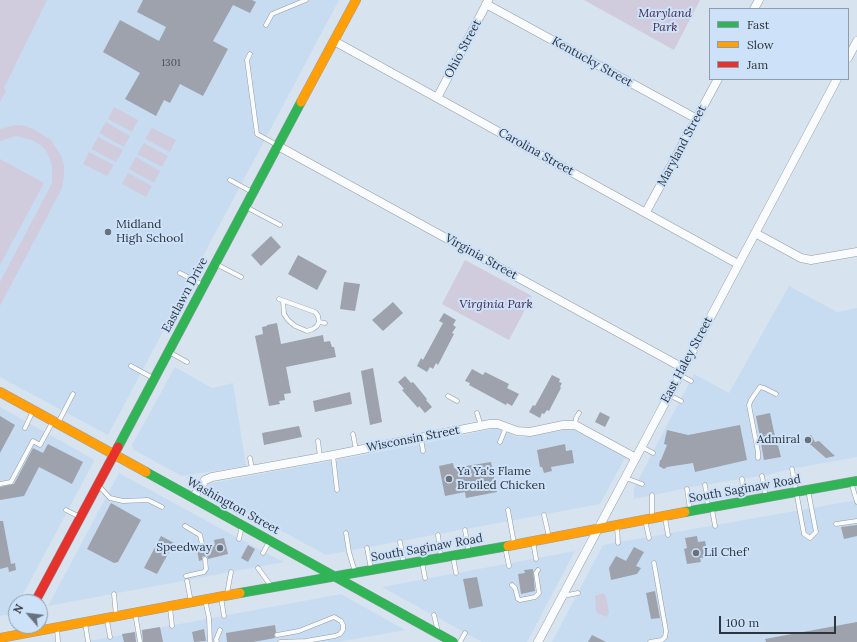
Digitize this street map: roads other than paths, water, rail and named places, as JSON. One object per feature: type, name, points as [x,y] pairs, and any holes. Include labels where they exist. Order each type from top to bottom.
[{"type":"street","name":"Eastlawn Drive","points":[[39,594],[356,0]]},
{"type":"street","name":"Ohio Street","points":[[437,98],[488,2]]},
{"type":"street","name":"Kentucky Street","points":[[488,2],[697,119]]},
{"type":"street","name":"Carolina Street","points":[[334,40],[738,264]]},
{"type":"street","points":[[849,56],[857,41]]},
{"type":"street","name":"Maryland Street","points":[[646,212],[717,80]]},
{"type":"street","name":"East Haley Street","points":[[538,642],[836,80]]},
{"type":"street","name":"Virginia Street","points":[[278,146],[682,371]]},
{"type":"street","points":[[755,233],[801,258],[812,260],[857,252]]},
{"type":"street","name":"Washington Street","points":[[0,393],[56,422],[453,642]]},
{"type":"street","name":"Wisconsin Street","points":[[193,498],[205,480],[212,477],[252,469],[481,426],[498,424],[517,431],[530,432],[575,425]]},
{"type":"street","points":[[575,425],[636,458]]},
{"type":"street","name":"South Saginaw Road","points":[[0,638],[15,639],[85,622],[355,572],[453,556],[854,481]]},
{"type":"lane","points":[[266,25],[272,14],[306,0]]},
{"type":"lane","points":[[250,54],[246,60],[257,134],[278,146]]},
{"type":"lane","points":[[230,180],[253,193]]},
{"type":"lane","points":[[246,207],[280,225]]},
{"type":"lane","points":[[215,264],[241,277]]},
{"type":"lane","points":[[180,274],[204,285]]},
{"type":"lane","points":[[281,300],[315,312],[318,316],[319,322],[313,330],[307,331],[295,326],[284,314],[281,300]]},
{"type":"lane","points":[[319,322],[325,323]]},
{"type":"lane","points":[[168,352],[187,362]]},
{"type":"lane","points":[[131,366],[154,378]]},
{"type":"lane","points":[[682,371],[691,381]]},
{"type":"lane","points":[[758,458],[750,405],[751,400],[760,388],[764,388],[776,394]]},
{"type":"lane","points":[[0,484],[11,482],[33,441],[40,445],[73,394]]},
{"type":"lane","points":[[669,395],[681,401]]},
{"type":"lane","points":[[448,396],[458,401]]},
{"type":"lane","points":[[25,428],[34,410]]},
{"type":"lane","points":[[477,413],[481,426]]},
{"type":"lane","points":[[575,425],[576,418],[579,413]]},
{"type":"lane","points":[[500,442],[506,427]]},
{"type":"lane","points":[[353,434],[356,450]]},
{"type":"lane","points":[[421,438],[423,451]]},
{"type":"lane","points":[[318,441],[320,457]]},
{"type":"lane","points":[[642,447],[653,453]]},
{"type":"lane","points":[[333,455],[337,490]]},
{"type":"lane","points":[[250,458],[252,469]]},
{"type":"lane","points":[[792,469],[795,492],[804,534],[810,538],[816,532],[808,489]]},
{"type":"lane","points":[[762,476],[766,497]]},
{"type":"lane","points":[[626,478],[642,484]]},
{"type":"lane","points":[[742,479],[744,501]]},
{"type":"lane","points":[[854,481],[857,502]]},
{"type":"lane","points":[[98,484],[110,498],[123,501],[148,500],[162,507]]},
{"type":"lane","points":[[705,485],[715,526]]},
{"type":"lane","points":[[688,489],[690,511]]},
{"type":"lane","points":[[649,538],[648,519],[652,495]]},
{"type":"lane","points":[[66,510],[80,517]]},
{"type":"lane","points":[[508,510],[510,545],[509,566]]},
{"type":"lane","points":[[544,515],[549,538]]},
{"type":"lane","points":[[665,516],[668,535]]},
{"type":"lane","points":[[836,524],[857,521]]},
{"type":"lane","points":[[239,539],[242,525]]},
{"type":"lane","points":[[617,525],[618,543]]},
{"type":"lane","points":[[185,526],[200,535],[203,548]]},
{"type":"lane","points":[[465,530],[469,553]]},
{"type":"lane","points":[[346,533],[355,572]]},
{"type":"lane","points":[[438,534],[441,558]]},
{"type":"lane","points":[[263,552],[270,540]]},
{"type":"lane","points":[[533,541],[536,559]]},
{"type":"lane","points":[[400,542],[404,564]]},
{"type":"lane","points":[[367,548],[371,570]]},
{"type":"lane","points":[[453,556],[456,573]]},
{"type":"lane","points":[[191,603],[186,578],[204,572],[206,569],[205,559]]},
{"type":"lane","points":[[422,561],[425,578]]},
{"type":"lane","points":[[650,642],[662,640],[665,637],[666,631],[654,563]]},
{"type":"lane","points":[[258,568],[272,588]]},
{"type":"lane","points":[[512,585],[515,588],[518,599],[520,600],[535,597],[538,593],[536,573],[538,570]]},
{"type":"lane","points":[[224,616],[224,597],[231,572]]},
{"type":"lane","points":[[563,596],[578,593]]},
{"type":"lane","points":[[114,594],[116,617]]},
{"type":"lane","points":[[205,600],[209,618],[210,642]]},
{"type":"lane","points":[[170,607],[172,626]]},
{"type":"lane","points":[[135,613],[140,642]]},
{"type":"lane","points":[[434,615],[439,634]]},
{"type":"lane","points":[[107,618],[110,637]]},
{"type":"lane","points":[[277,634],[299,631],[334,618],[342,621],[343,630],[340,634],[335,636],[306,641],[280,642]]},
{"type":"lane","points":[[85,622],[88,641]]},
{"type":"lane","points":[[57,628],[58,642]]},
{"type":"lane","points":[[217,642],[216,640],[220,630]]},
{"type":"lane","points":[[460,642],[465,632]]},
{"type":"place","name":"Midland High School","points":[[108,232]]},
{"type":"place","name":"Admiral","points":[[808,440]]},
{"type":"place","name":"Ya Ya's Flame Broiled Chicken","points":[[449,479]]},
{"type":"place","name":"Speedway","points":[[220,548]]},
{"type":"place","name":"Lil Chef'","points":[[696,553]]},
{"type":"park label","name":"Maryland Park","points":[[665,21]]},
{"type":"park label","name":"Virginia Park","points":[[496,305]]}]
